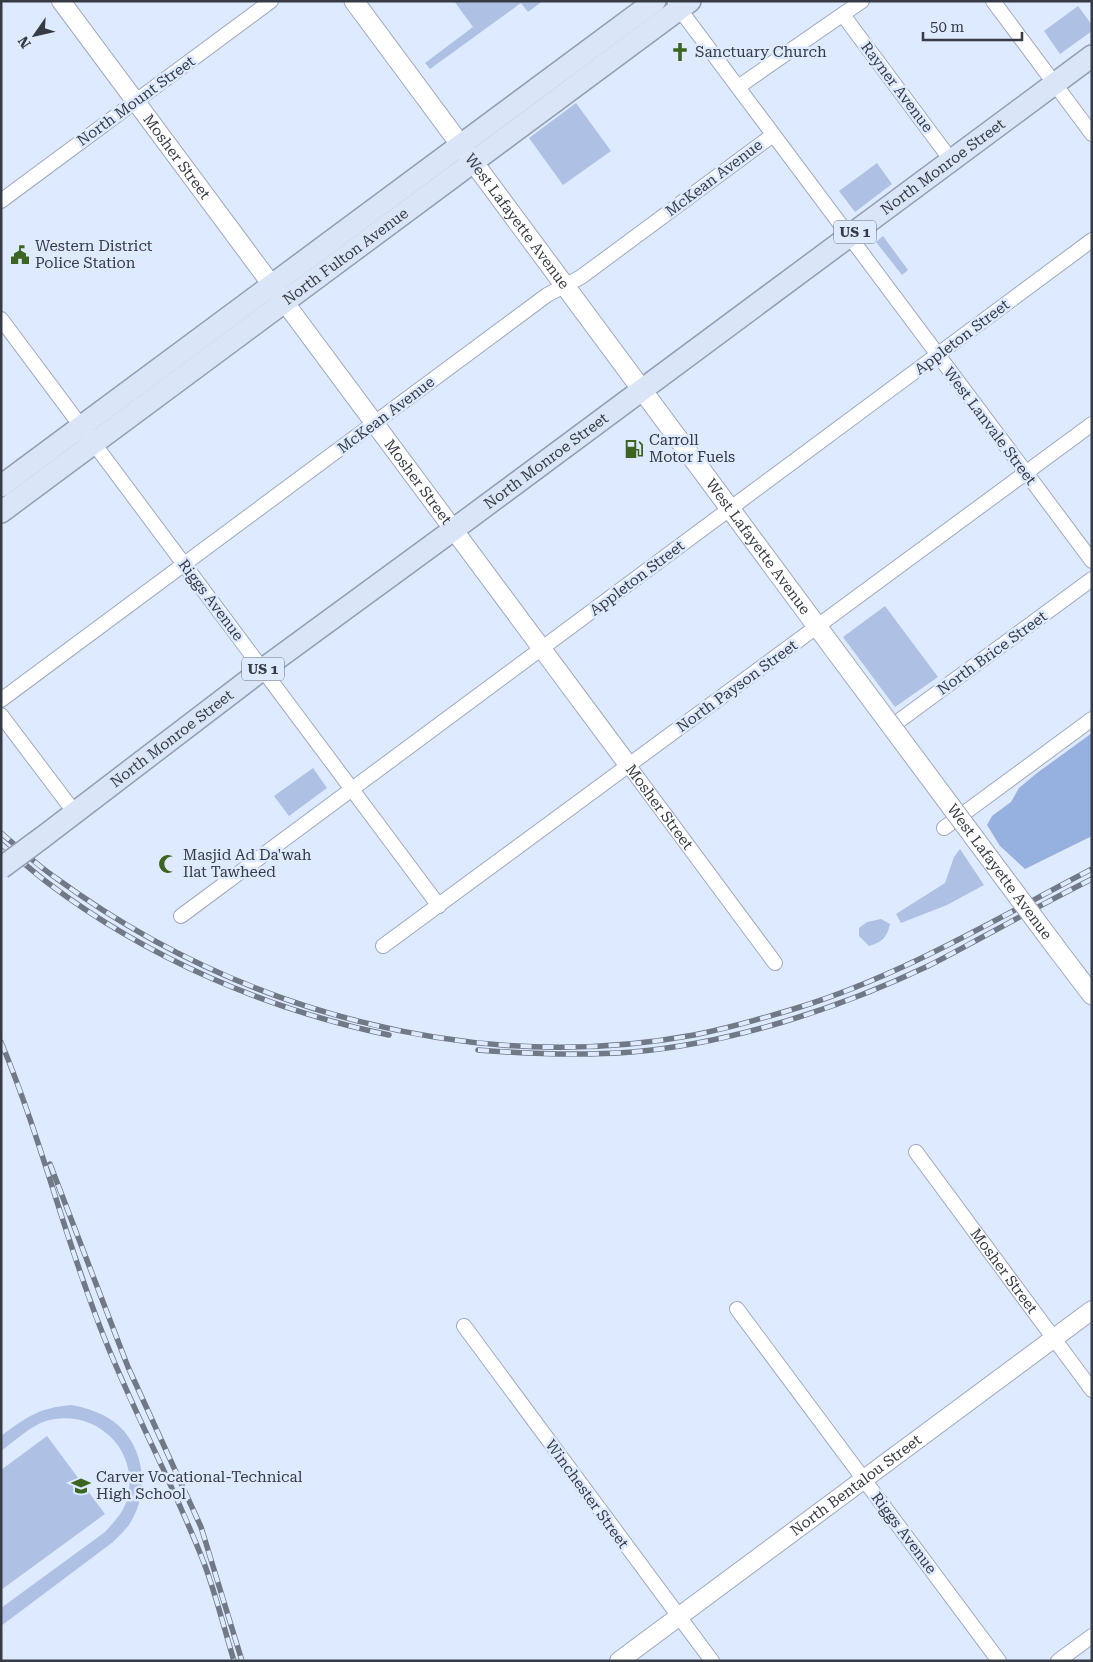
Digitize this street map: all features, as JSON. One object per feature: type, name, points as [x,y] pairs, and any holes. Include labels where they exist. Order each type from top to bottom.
[{"type":"main road","name":"West Lafayette Avenue","points":[[354,1],[1092,995]]},
{"type":"main road","name":"North Fulton Avenue","points":[[466,153],[655,1]]},
{"type":"main road","name":"North Fulton Avenue","points":[[1,486],[81,426],[277,293],[466,153],[681,4]]},
{"type":"main road","name":"North Monroe Street","points":[[1,868],[263,669],[1092,56]]},
{"type":"main road","name":"North Fulton Avenue","points":[[1,512],[94,443],[277,293]]},
{"type":"street","name":"Mosher Street","points":[[60,1],[775,963]]},
{"type":"street","name":"North Mount Street","points":[[1,200],[271,1]]},
{"type":"street","points":[[738,88],[862,1]]},
{"type":"street","points":[[993,1],[1092,134]]},
{"type":"street","name":"West Lanvale Street","points":[[681,4],[738,88],[1092,561]]},
{"type":"street","name":"Rayner Avenue","points":[[842,15],[951,160]]},
{"type":"street","name":"McKean Avenue","points":[[1,700],[547,295],[581,277],[773,134]]},
{"type":"street","name":"Appleton Street","points":[[182,916],[1092,240]]},
{"type":"street","name":"Riggs Avenue","points":[[1,319],[439,906]]},
{"type":"street","name":"North Payson Street","points":[[383,946],[1092,424]]},
{"type":"street","name":"North Brice Street","points":[[892,726],[1092,579]]},
{"type":"street","points":[[1,715],[75,813]]},
{"type":"street","points":[[944,828],[1092,720]]},
{"type":"street","name":"West Lafayette Avenue","points":[[892,726],[959,817]]},
{"type":"street","name":"Mosher Street","points":[[916,1152],[1092,1390]]},
{"type":"street","name":"Riggs Avenue","points":[[737,1309],[998,1661]]},
{"type":"street","name":"North Bentalou Street","points":[[619,1661],[1092,1310]]},
{"type":"street","name":"Winchester Street","points":[[464,1326],[712,1661]]},
{"type":"street","points":[[1058,1661],[1092,1636]]},
{"type":"shaded area","points":[[454,1],[543,1],[528,12],[521,3],[430,69],[425,63],[473,27]]},
{"type":"shaded area","points":[[1078,6],[1092,25],[1092,31],[1060,54],[1044,31]]},
{"type":"shaded area","points":[[576,103],[611,151],[563,185],[529,138]]},
{"type":"shaded area","points":[[877,163],[892,184],[855,212],[839,191]]},
{"type":"shaded area","points":[[883,236],[908,270],[902,275],[876,242]]},
{"type":"shaded area","points":[[885,606],[938,677],[895,707],[843,637]]},
{"type":"shaded area","points":[[1092,733],[1092,836],[1025,869],[1000,846],[987,825],[992,816],[1011,802],[1019,788]]},
{"type":"shaded area","points":[[313,768],[327,788],[289,816],[274,796]]},
{"type":"shaded area","points":[[960,849],[984,885],[947,905],[901,923],[896,914],[945,883],[954,857]]},
{"type":"shaded area","points":[[881,919],[890,924],[887,932],[881,941],[869,946],[859,936],[859,928],[867,922]]},
{"type":"shaded area","points":[[71,1405],[103,1415],[119,1426],[128,1436],[135,1448],[142,1474],[140,1500],[129,1525],[113,1542],[1,1626],[1,1608],[105,1532],[121,1513],[127,1500],[130,1482],[127,1465],[120,1449],[110,1436],[97,1427],[81,1420],[64,1418],[40,1423],[1,1451],[1,1436],[33,1414],[50,1408]]},
{"type":"shaded area","points":[[47,1436],[105,1514],[1,1590],[1,1470]]},
{"type":"railway","points":[[1,833],[49,873],[126,924],[200,964],[278,996],[359,1021],[442,1038],[526,1046],[610,1045],[694,1035],[746,1023],[797,1008],[836,995],[911,963],[984,927],[1092,869]]},
{"type":"railway","points":[[1,844],[42,878],[86,910],[126,935],[167,957],[210,978],[254,996],[299,1011],[389,1035]]},
{"type":"railway","points":[[478,1050],[555,1054],[632,1052],[707,1041],[784,1022],[822,1010],[928,966],[1092,879]]},
{"type":"railway","points":[[1,1042],[29,1116],[78,1268],[130,1398],[193,1535],[216,1599],[234,1661]]},
{"type":"railway","points":[[50,1164],[128,1367],[201,1527],[242,1661]]},
{"type":"place","name":"Sanctuary Church","points":[[680,52]]},
{"type":"place","name":"Western District Police Station","points":[[20,255]]},
{"type":"place","name":"Carroll Motor Fuels","points":[[634,449]]},
{"type":"place","name":"Masjid Ad Da'wah Ilat Tawheed","points":[[168,864]]},
{"type":"place","name":"Carver Vocational-Technical High School","points":[[81,1486]]}]
